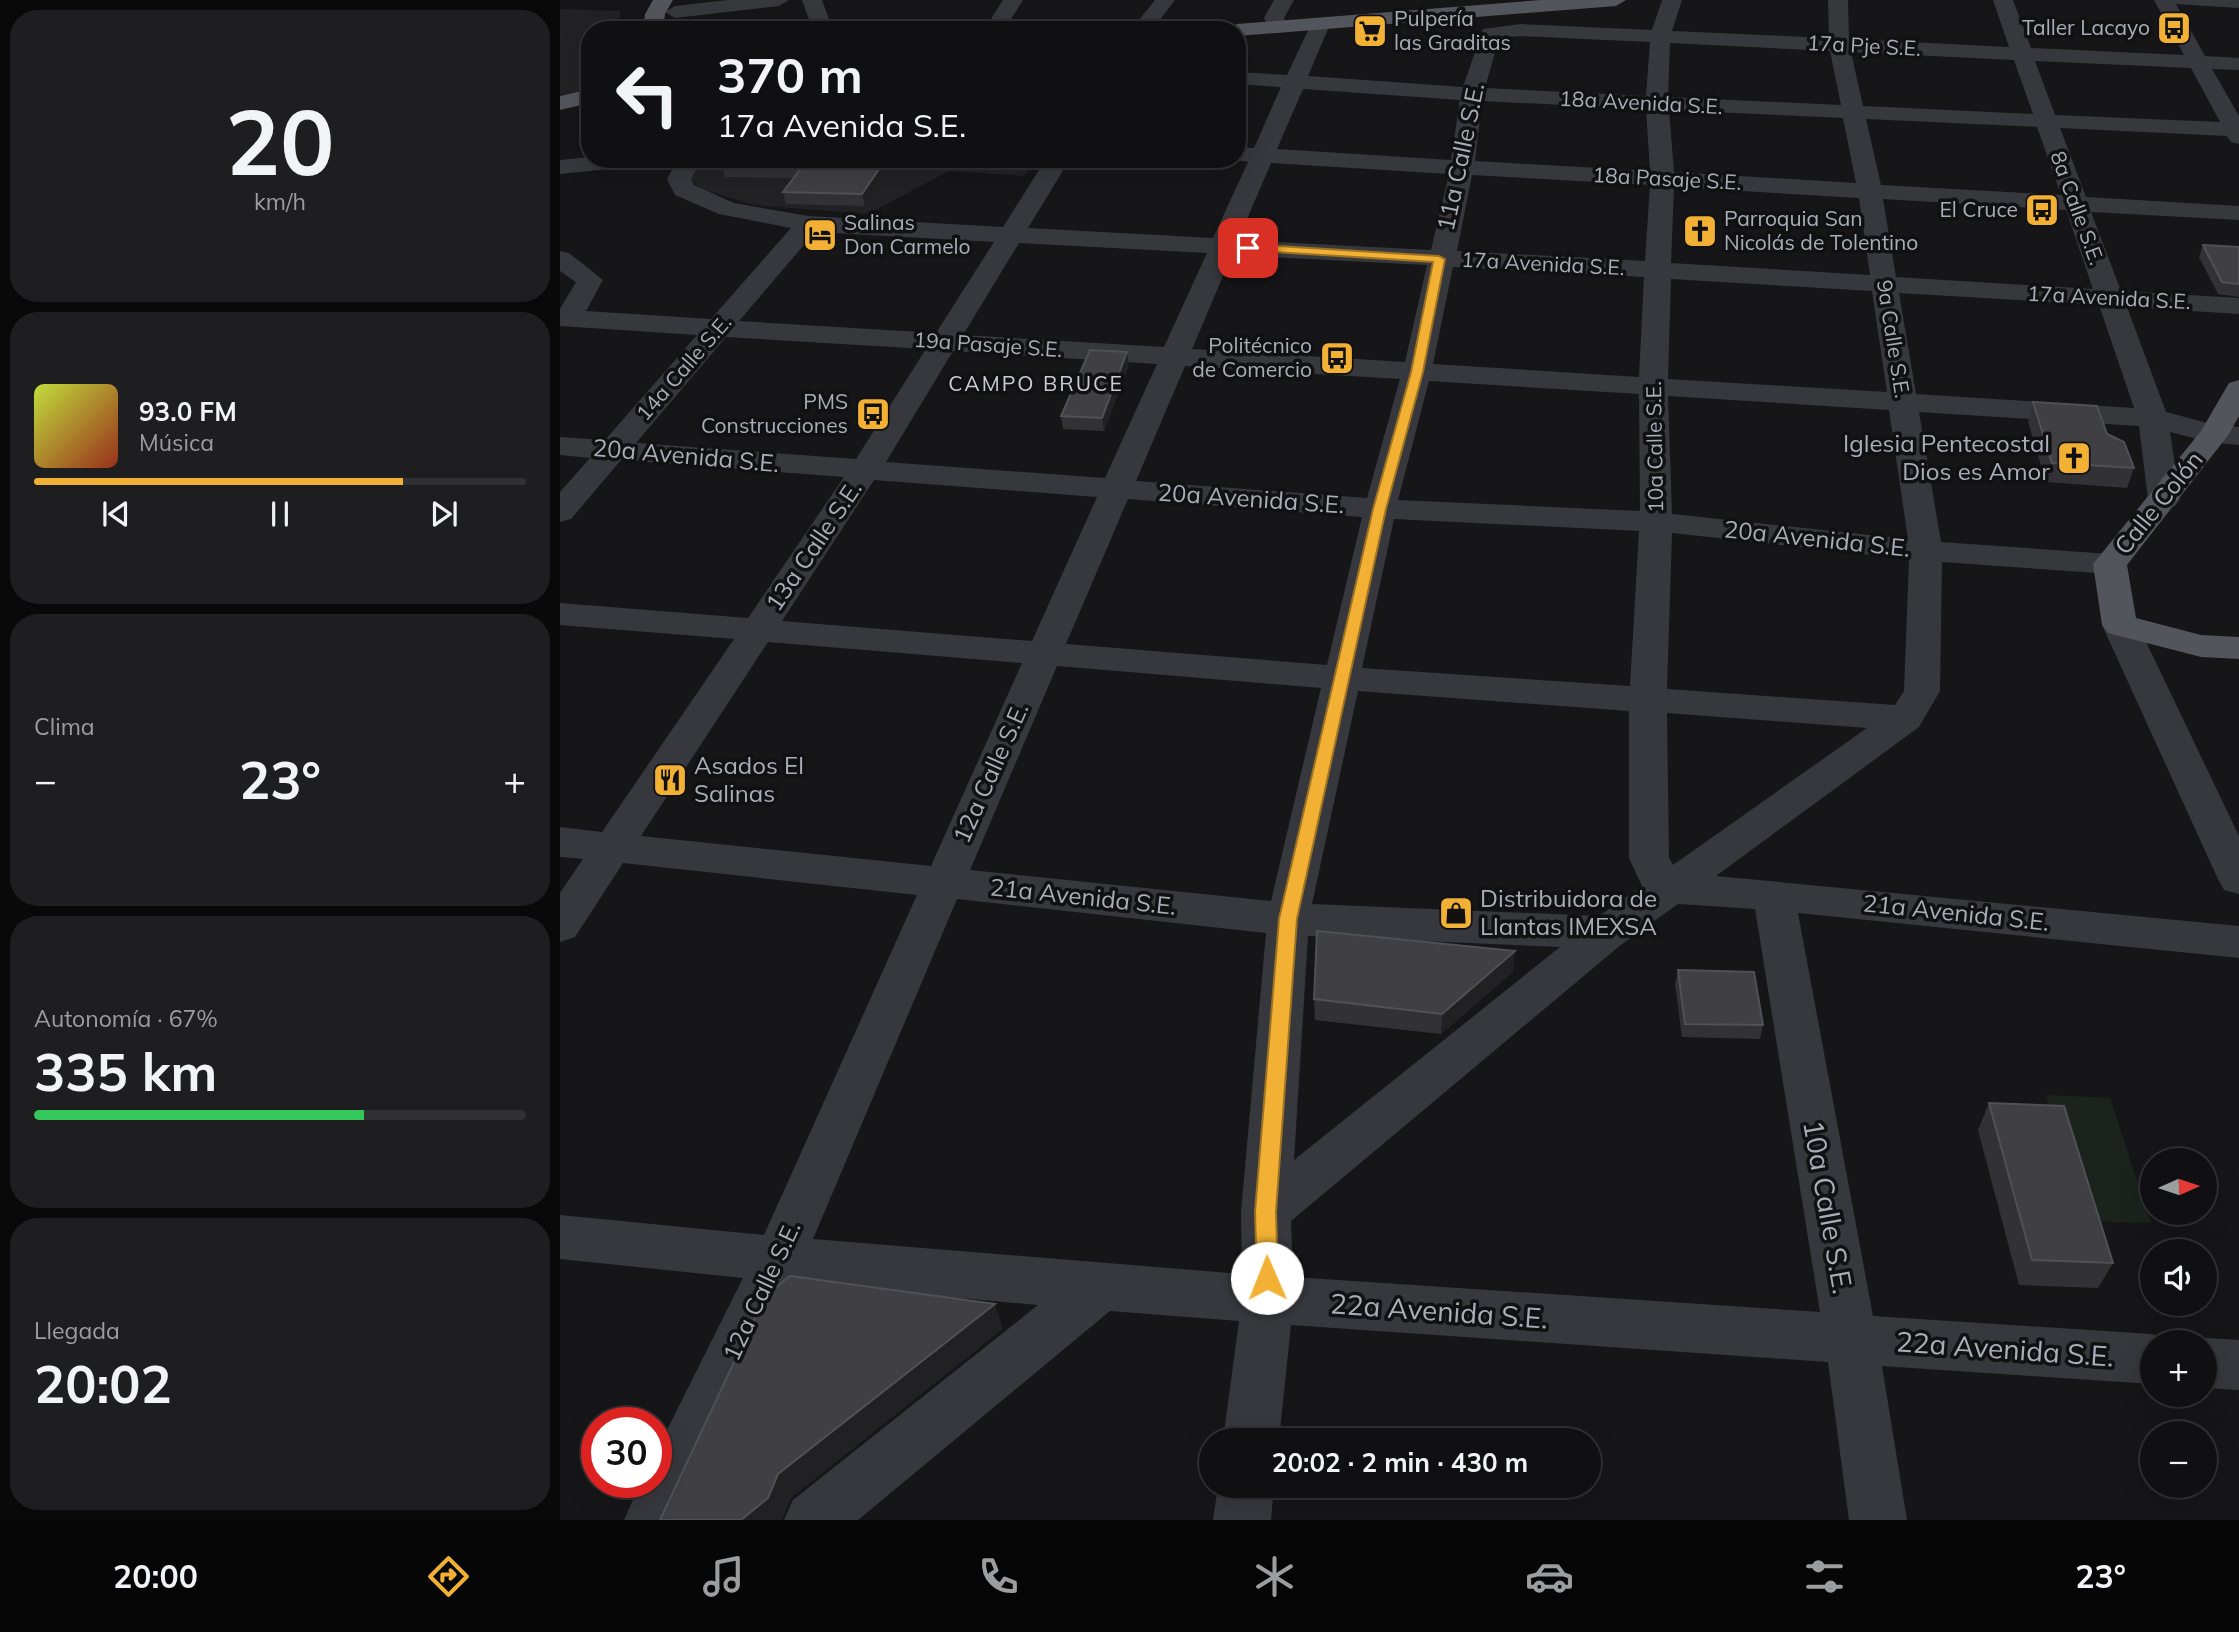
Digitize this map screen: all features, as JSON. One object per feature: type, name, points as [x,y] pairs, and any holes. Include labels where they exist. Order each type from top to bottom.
[{"type":"main road","points":[[1246,29],[1546,2],[1616,0]]},
{"type":"main road","points":[[654,21],[655,14],[671,10]]},
{"type":"main road","points":[[560,103],[581,100]]},
{"type":"main road","points":[[560,110],[581,107]]},
{"type":"main road","name":"Calle Colón","points":[[2120,625],[2110,564],[2164,499],[2226,435],[2239,389]]},
{"type":"main road","points":[[2120,625],[2201,646],[2239,648]]},
{"type":"street","points":[[671,10],[779,0]]},
{"type":"street","points":[[812,0],[820,21]]},
{"type":"street","points":[[1000,21],[1013,0]]},
{"type":"street","points":[[1148,21],[1165,0]]},
{"type":"street","points":[[1276,26],[1274,18],[1284,0]]},
{"type":"street","name":"10a Calle S.E.","points":[[1672,0],[1660,38],[1657,104],[1662,178],[1653,384],[1656,522],[1648,698],[1649,858],[1658,877],[1672,888]]},
{"type":"street","name":"9a Calle S.E.","points":[[1838,0],[1839,44],[1870,192],[1926,551],[1922,691],[1906,718]]},
{"type":"street","name":"8a Calle S.E.","points":[[2003,0],[2020,54],[2153,418],[2164,499]]},
{"type":"street","points":[[2164,0],[2238,132]]},
{"type":"street","points":[[2182,0],[2239,2]]},
{"type":"street","name":"12a Calle S.E.","points":[[1249,155],[1292,81],[1321,22]]},
{"type":"street","name":"17a Pje S.E.","points":[[1490,33],[1521,30],[2239,64]]},
{"type":"street","name":"11a Calle S.E.","points":[[1252,1428],[1268,1299],[1266,1212],[1288,919],[1380,509],[1417,372],[1439,259],[1462,168],[1472,94],[1490,33]]},
{"type":"street","name":"18a Avenida S.E.","points":[[1246,78],[1657,104],[2238,132]]},
{"type":"street","name":"18a Pasaje S.E.","points":[[1249,155],[2239,213]]},
{"type":"street","points":[[560,167],[581,165]]},
{"type":"street","name":"17a Avenida S.E.","points":[[685,168],[679,179],[684,190],[728,209],[808,224],[1658,270],[2239,306]]},
{"type":"street","name":"13a Calle S.E.","points":[[560,926],[865,470],[1052,168]]},
{"type":"street","name":"12a Calle S.E.","points":[[653,1520],[778,1261],[1175,356],[1220,246],[1245,168]]},
{"type":"street","name":"14a Calle S.E.","points":[[560,512],[808,224]]},
{"type":"street","points":[[560,259],[590,279],[565,317]]},
{"type":"street","name":"19a Pasaje S.E.","points":[[565,317],[1417,372]]},
{"type":"street","points":[[1417,372],[1653,384],[2153,418],[2226,435]]},
{"type":"street","name":"20a Avenida S.E.","points":[[560,446],[1380,509],[1656,522],[1926,551],[2110,564]]},
{"type":"street","points":[[560,614],[1341,678],[1906,718]]},
{"type":"street","points":[[2120,625],[2239,879]]},
{"type":"street","points":[[1266,1212],[1608,933],[1906,718]]},
{"type":"street","name":"21a Avenida S.E.","points":[[560,842],[1288,919],[1608,933]]},
{"type":"street","name":"21a Avenida S.E.","points":[[1672,888],[1774,895],[2239,942]]},
{"type":"street","name":"10a Calle S.E.","points":[[1774,895],[1851,1339],[1878,1520]]},
{"type":"street","name":"22a Avenida S.E.","points":[[560,1237],[778,1261],[1268,1299],[2140,1358]]},
{"type":"street","points":[[813,1520],[1102,1285]]},
{"type":"street","points":[[2217,1364],[2239,1365]]},
{"type":"street","points":[[1242,1520],[1245,1498]]},
{"type":"shaded area","points":[[560,9],[620,11],[619,21],[581,21],[581,92],[560,95]]},
{"type":"shaded area","points":[[696,168],[1029,168],[1024,176],[949,171],[868,214],[754,205],[701,189],[688,176]]},
{"type":"shaded area","points":[[2046,1095],[2110,1098],[2140,1189],[2140,1223],[2083,1221]]},
{"type":"building","points":[[801,168],[880,168],[862,194],[783,192]]},
{"type":"building","points":[[2203,245],[2239,247],[2239,284],[2222,282]]},
{"type":"building","points":[[1090,350],[1127,352],[1102,418],[1061,416]]},
{"type":"building","points":[[2033,402],[2097,406],[2107,434],[2124,442],[2134,468],[2052,463]]},
{"type":"building","points":[[1317,931],[1515,951],[1442,1014],[1314,999]]},
{"type":"building","points":[[1678,970],[1754,972],[1763,1025],[1685,1024]]},
{"type":"building","points":[[1989,1103],[2064,1106],[2113,1263],[2032,1260]]},
{"type":"building","points":[[790,1276],[995,1304],[778,1474],[768,1498],[741,1520],[660,1520],[672,1498],[765,1296]]},
{"type":"place","name":"Taller Lacayo","points":[[2174,28]]},
{"type":"place","name":"Pulpería las Graditas","points":[[1370,31]]},
{"type":"place","name":"El Cruce","points":[[2042,210]]},
{"type":"place","name":"Parroquia San Nicolás de Tolentino","points":[[1700,231]]},
{"type":"place","name":"Salinas Don Carmelo","points":[[820,235]]},
{"type":"place","name":"Politécnico de Comercio","points":[[1337,358]]},
{"type":"place","name":"PMS Construcciones","points":[[873,414]]},
{"type":"place","name":"Iglesia Pentecostal Dios es Amor","points":[[2074,458]]},
{"type":"place","name":"Asados El Salinas","points":[[670,780]]},
{"type":"place","name":"Distribuidora de Llantas IMEXSA","points":[[1456,913]]},
{"type":"district","name":"CAMPO BRUCE","points":[[1036,384]]},
{"type":"route","points":[[1248,248],[1439,259],[1417,372],[1380,509],[1288,919],[1266,1212],[1267,1278]]}]
